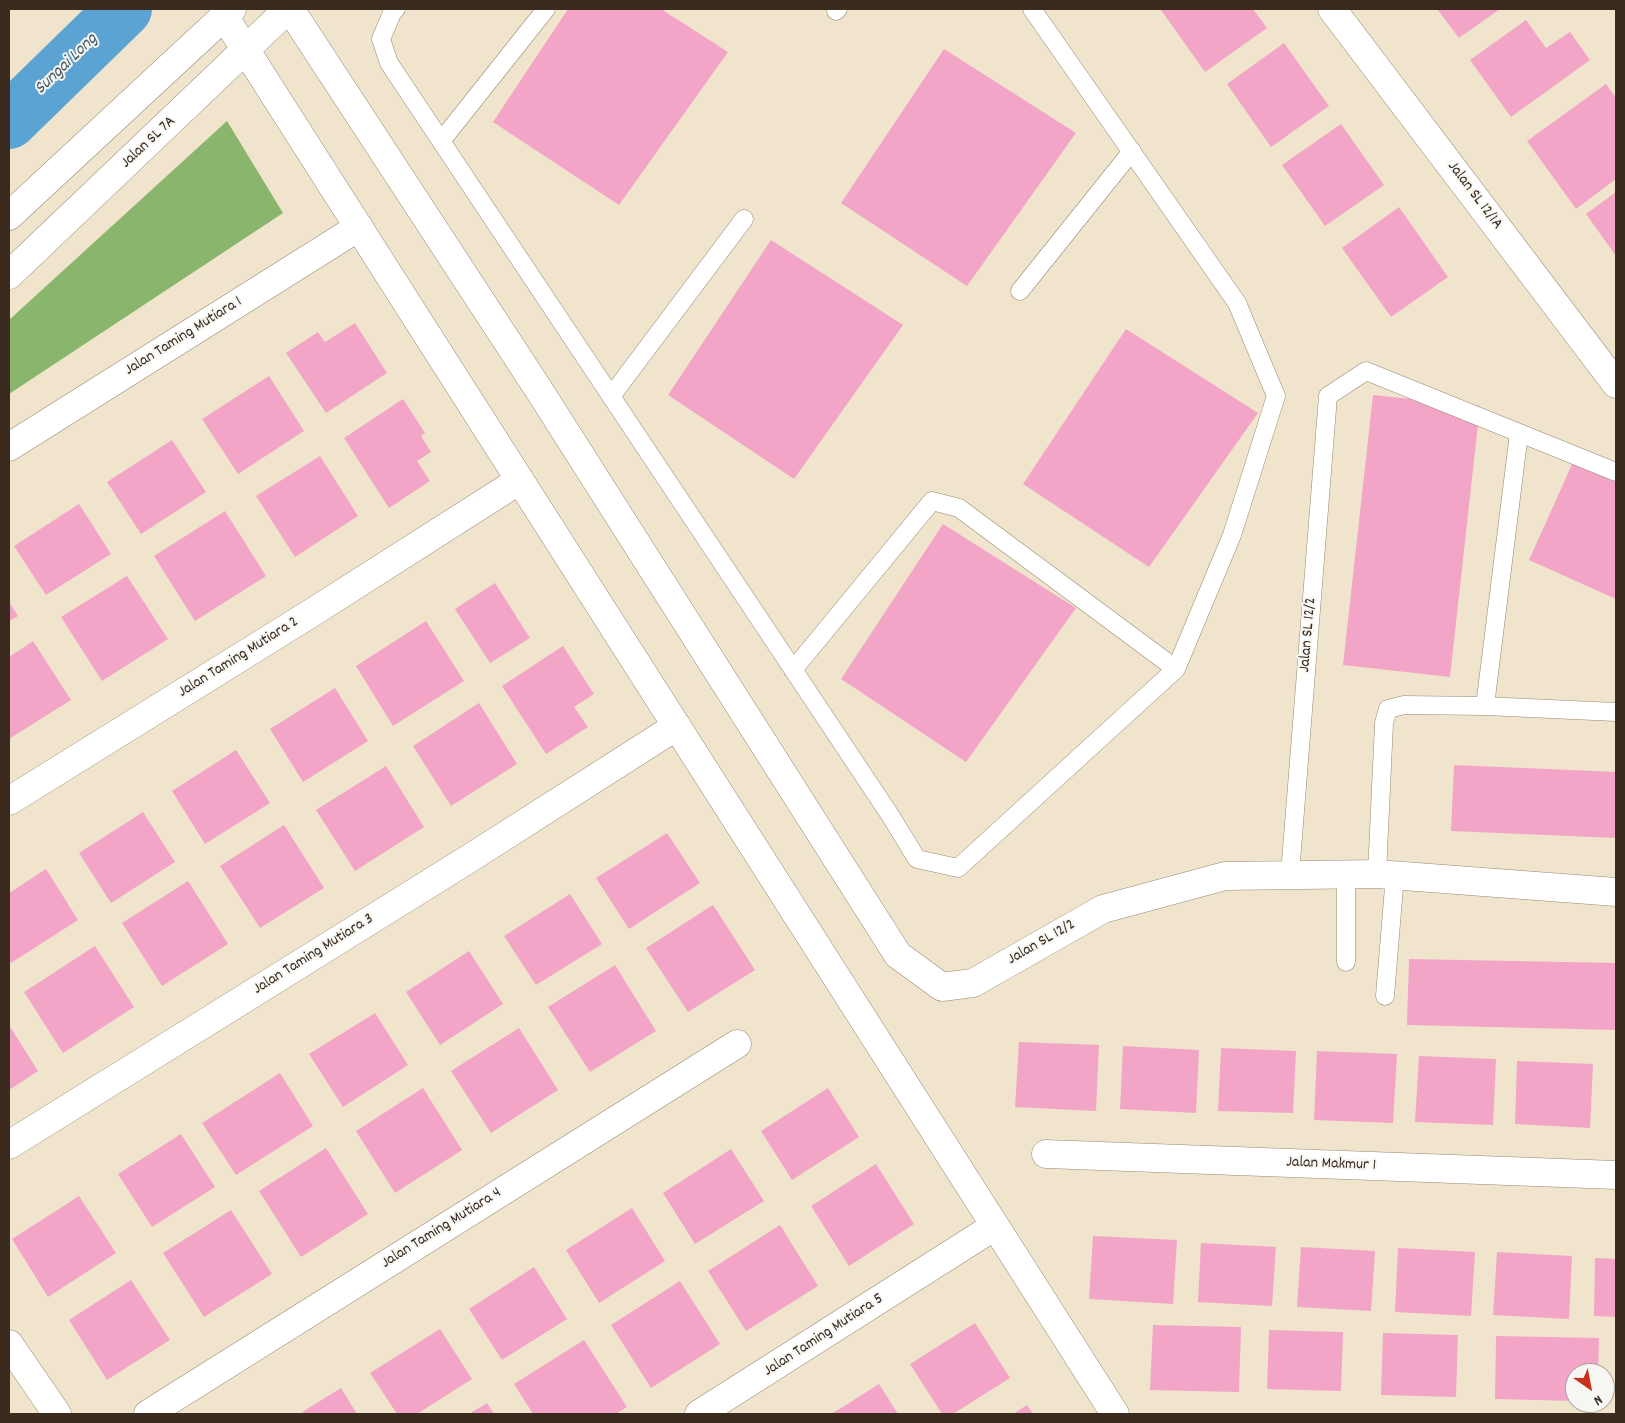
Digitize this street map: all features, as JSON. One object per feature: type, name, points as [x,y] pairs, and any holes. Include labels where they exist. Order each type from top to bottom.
[{"type":"street","name":"Jalan SL 7A","points":[[9,275],[289,9]]},
{"type":"street","name":"Jalan SL 12/2","points":[[289,9],[534,382],[898,955],[942,988],[972,983],[1103,909],[1225,876],[1386,874],[1616,892]]},
{"type":"street","name":"Jalan SL 12/1A","points":[[1332,9],[1616,384]]},
{"type":"street","points":[[9,216],[228,12],[247,50],[1115,1414]]},
{"type":"street","name":"Jalan Taming Mutiara 1","points":[[9,447],[359,227]]},
{"type":"street","name":"Jalan Taming Mutiara 2","points":[[9,801],[313,612],[520,480]]},
{"type":"street","name":"Jalan Taming Mutiara 3","points":[[9,1145],[467,860],[677,726]]},
{"type":"street","name":"Jalan Taming Mutiara 4","points":[[148,1414],[737,1044]]},
{"type":"street","name":"Jalan Makmur 1","points":[[1046,1154],[1616,1175]]},
{"type":"street","name":"Jalan Taming Mutiara 5","points":[[699,1414],[995,1226]]},
{"type":"street","points":[[9,1344],[57,1414]]},
{"type":"lane","points":[[396,9],[392,13],[381,39],[389,63],[890,815],[917,859],[958,868],[1176,669],[1232,535],[1276,396],[1237,303],[1032,9]]},
{"type":"lane","points":[[442,140],[546,9]]},
{"type":"lane","points":[[1020,290],[1132,151]]},
{"type":"lane","points":[[612,396],[744,219]]},
{"type":"lane","name":"Jalan SL 12/2","points":[[1290,874],[1328,396],[1366,370],[1520,433]]},
{"type":"lane","points":[[1485,706],[1520,433],[1616,472]]},
{"type":"lane","points":[[792,670],[932,501],[959,508],[1176,669]]},
{"type":"lane","points":[[1385,996],[1384,723],[1388,709],[1404,705],[1485,706],[1616,712]]},
{"type":"lane","points":[[1346,874],[1346,962]]},
{"type":"green space","points":[[227,121],[283,213],[9,394],[9,320]]},
{"type":"building","points":[[568,9],[661,9],[728,52],[619,205],[493,122]]},
{"type":"building","points":[[1253,9],[1267,28],[1205,72],[1161,10]]},
{"type":"building","points":[[1437,9],[1500,9],[1459,38]]},
{"type":"building","points":[[1526,20],[1546,48],[1570,32],[1590,60],[1511,117],[1470,60]]},
{"type":"building","points":[[1284,43],[1329,106],[1271,147],[1227,84]]},
{"type":"building","points":[[944,49],[1076,133],[967,286],[841,203]]},
{"type":"building","points":[[1606,84],[1616,98],[1616,179],[1576,209],[1527,141]]},
{"type":"building","points":[[1341,124],[1384,185],[1325,226],[1282,165]]},
{"type":"building","points":[[1616,192],[1616,256],[1586,214]]},
{"type":"building","points":[[1399,207],[1448,277],[1391,317],[1342,248]]},
{"type":"building","points":[[771,240],[903,325],[794,479],[668,395]]},
{"type":"building","points":[[355,323],[387,373],[326,413],[286,353],[318,332],[325,342]]},
{"type":"building","points":[[1126,329],[1258,413],[1149,567],[1023,484]]},
{"type":"building","points":[[269,376],[304,431],[238,474],[202,419]]},
{"type":"building","points":[[1373,395],[1480,406],[1450,677],[1343,665]]},
{"type":"building","points":[[403,399],[425,433],[421,436],[431,452],[417,461],[430,481],[389,508],[344,438]]},
{"type":"building","points":[[172,440],[206,492],[141,534],[107,482]]},
{"type":"building","points":[[320,456],[358,516],[295,557],[256,496]]},
{"type":"building","points":[[1574,460],[1616,479],[1616,599],[1529,560]]},
{"type":"building","points":[[79,504],[111,554],[46,595],[14,546]]},
{"type":"building","points":[[225,511],[266,576],[195,621],[154,556]]},
{"type":"building","points":[[943,524],[1076,608],[966,762],[841,679]]},
{"type":"building","points":[[127,576],[168,639],[102,681],[61,617]]},
{"type":"building","points":[[495,583],[530,638],[490,663],[455,609]]},
{"type":"building","points":[[9,602],[18,616],[9,621]]},
{"type":"building","points":[[426,621],[464,681],[393,726],[356,666]]},
{"type":"building","points":[[33,641],[71,700],[9,739],[9,657]]},
{"type":"building","points":[[563,646],[594,694],[574,707],[588,727],[546,754],[502,686]]},
{"type":"building","points":[[335,688],[368,741],[303,782],[270,729]]},
{"type":"building","points":[[479,703],[517,764],[451,806],[413,746]]},
{"type":"building","points":[[236,750],[270,803],[205,844],[172,791]]},
{"type":"building","points":[[1454,765],[1616,772],[1616,838],[1451,831]]},
{"type":"building","points":[[386,766],[424,827],[355,871],[316,810]]},
{"type":"building","points":[[143,812],[175,862],[111,903],[79,853]]},
{"type":"building","points":[[284,825],[324,888],[260,928],[220,866]]},
{"type":"building","points":[[667,833],[700,883],[629,929],[596,878]]},
{"type":"building","points":[[46,869],[78,920],[11,963],[9,959],[9,893]]},
{"type":"building","points":[[188,881],[228,944],[162,986],[122,923]]},
{"type":"building","points":[[570,894],[602,944],[536,985],[504,936]]},
{"type":"building","points":[[713,905],[755,970],[688,1012],[646,948]]},
{"type":"building","points":[[95,946],[134,1007],[63,1053],[24,992]]},
{"type":"building","points":[[469,951],[503,1004],[440,1045],[406,992]]},
{"type":"building","points":[[1409,959],[1616,963],[1616,1030],[1407,1025]]},
{"type":"building","points":[[615,965],[656,1031],[590,1072],[548,1007]]},
{"type":"building","points":[[375,1013],[408,1065],[343,1107],[309,1054]]},
{"type":"building","points":[[9,1025],[38,1071],[9,1090]]},
{"type":"building","points":[[519,1028],[558,1090],[491,1133],[451,1071]]},
{"type":"building","points":[[1019,1042],[1099,1045],[1096,1111],[1015,1107]]},
{"type":"building","points":[[1123,1046],[1199,1050],[1196,1113],[1120,1109]]},
{"type":"building","points":[[1221,1048],[1296,1051],[1293,1113],[1218,1111]]},
{"type":"building","points":[[1317,1051],[1397,1054],[1393,1123],[1314,1120]]},
{"type":"building","points":[[1419,1056],[1496,1059],[1493,1125],[1415,1122]]},
{"type":"building","points":[[1517,1061],[1593,1064],[1590,1128],[1515,1124]]},
{"type":"building","points":[[280,1073],[313,1126],[236,1175],[202,1123]]},
{"type":"building","points":[[423,1088],[462,1150],[395,1193],[356,1131]]},
{"type":"building","points":[[828,1088],[859,1137],[792,1180],[761,1131]]},
{"type":"building","points":[[181,1134],[215,1187],[152,1227],[118,1174]]},
{"type":"building","points":[[326,1148],[368,1214],[301,1257],[259,1191]]},
{"type":"building","points":[[731,1149],[764,1201],[695,1244],[663,1193]]},
{"type":"building","points":[[876,1164],[914,1224],[849,1266],[811,1206]]},
{"type":"building","points":[[79,1196],[116,1253],[48,1297],[12,1239]]},
{"type":"building","points":[[632,1208],[665,1261],[599,1303],[566,1250]]},
{"type":"building","points":[[231,1210],[272,1274],[204,1317],[163,1253]]},
{"type":"building","points":[[780,1225],[818,1286],[746,1331],[708,1271]]},
{"type":"building","points":[[1093,1236],[1177,1240],[1173,1304],[1089,1299]]},
{"type":"building","points":[[1201,1243],[1276,1247],[1272,1306],[1198,1302]]},
{"type":"building","points":[[1301,1247],[1375,1251],[1371,1311],[1297,1307]]},
{"type":"building","points":[[1398,1248],[1475,1252],[1471,1316],[1395,1312]]},
{"type":"building","points":[[1497,1252],[1572,1256],[1569,1319],[1493,1315]]},
{"type":"building","points":[[1595,1258],[1616,1259],[1616,1317],[1594,1316]]},
{"type":"building","points":[[534,1267],[567,1319],[502,1360],[469,1309]]},
{"type":"building","points":[[131,1280],[170,1340],[107,1380],[69,1320]]},
{"type":"building","points":[[680,1281],[720,1344],[651,1388],[611,1325]]},
{"type":"building","points":[[975,1323],[1010,1378],[953,1414],[942,1414],[910,1364]]},
{"type":"building","points":[[1153,1325],[1241,1327],[1239,1392],[1150,1390]]},
{"type":"building","points":[[440,1329],[472,1379],[417,1414],[397,1414],[370,1373]]},
{"type":"building","points":[[1269,1330],[1343,1332],[1341,1391],[1267,1389]]},
{"type":"building","points":[[1383,1333],[1458,1335],[1456,1397],[1381,1395]]},
{"type":"building","points":[[1496,1336],[1599,1338],[1598,1363],[1565,1363],[1565,1401],[1495,1399]]},
{"type":"building","points":[[584,1340],[627,1407],[616,1414],[533,1414],[514,1384]]},
{"type":"building","points":[[879,1384],[898,1414],[831,1414],[846,1405]]},
{"type":"building","points":[[341,1388],[357,1414],[300,1414],[307,1409]]},
{"type":"building","points":[[487,1403],[494,1414],[469,1414]]},
{"type":"building","points":[[1027,1405],[1033,1414],[1013,1414]]},
{"type":"waterway","name":"Sungai Long","points":[[9,121],[124,9]]}]
